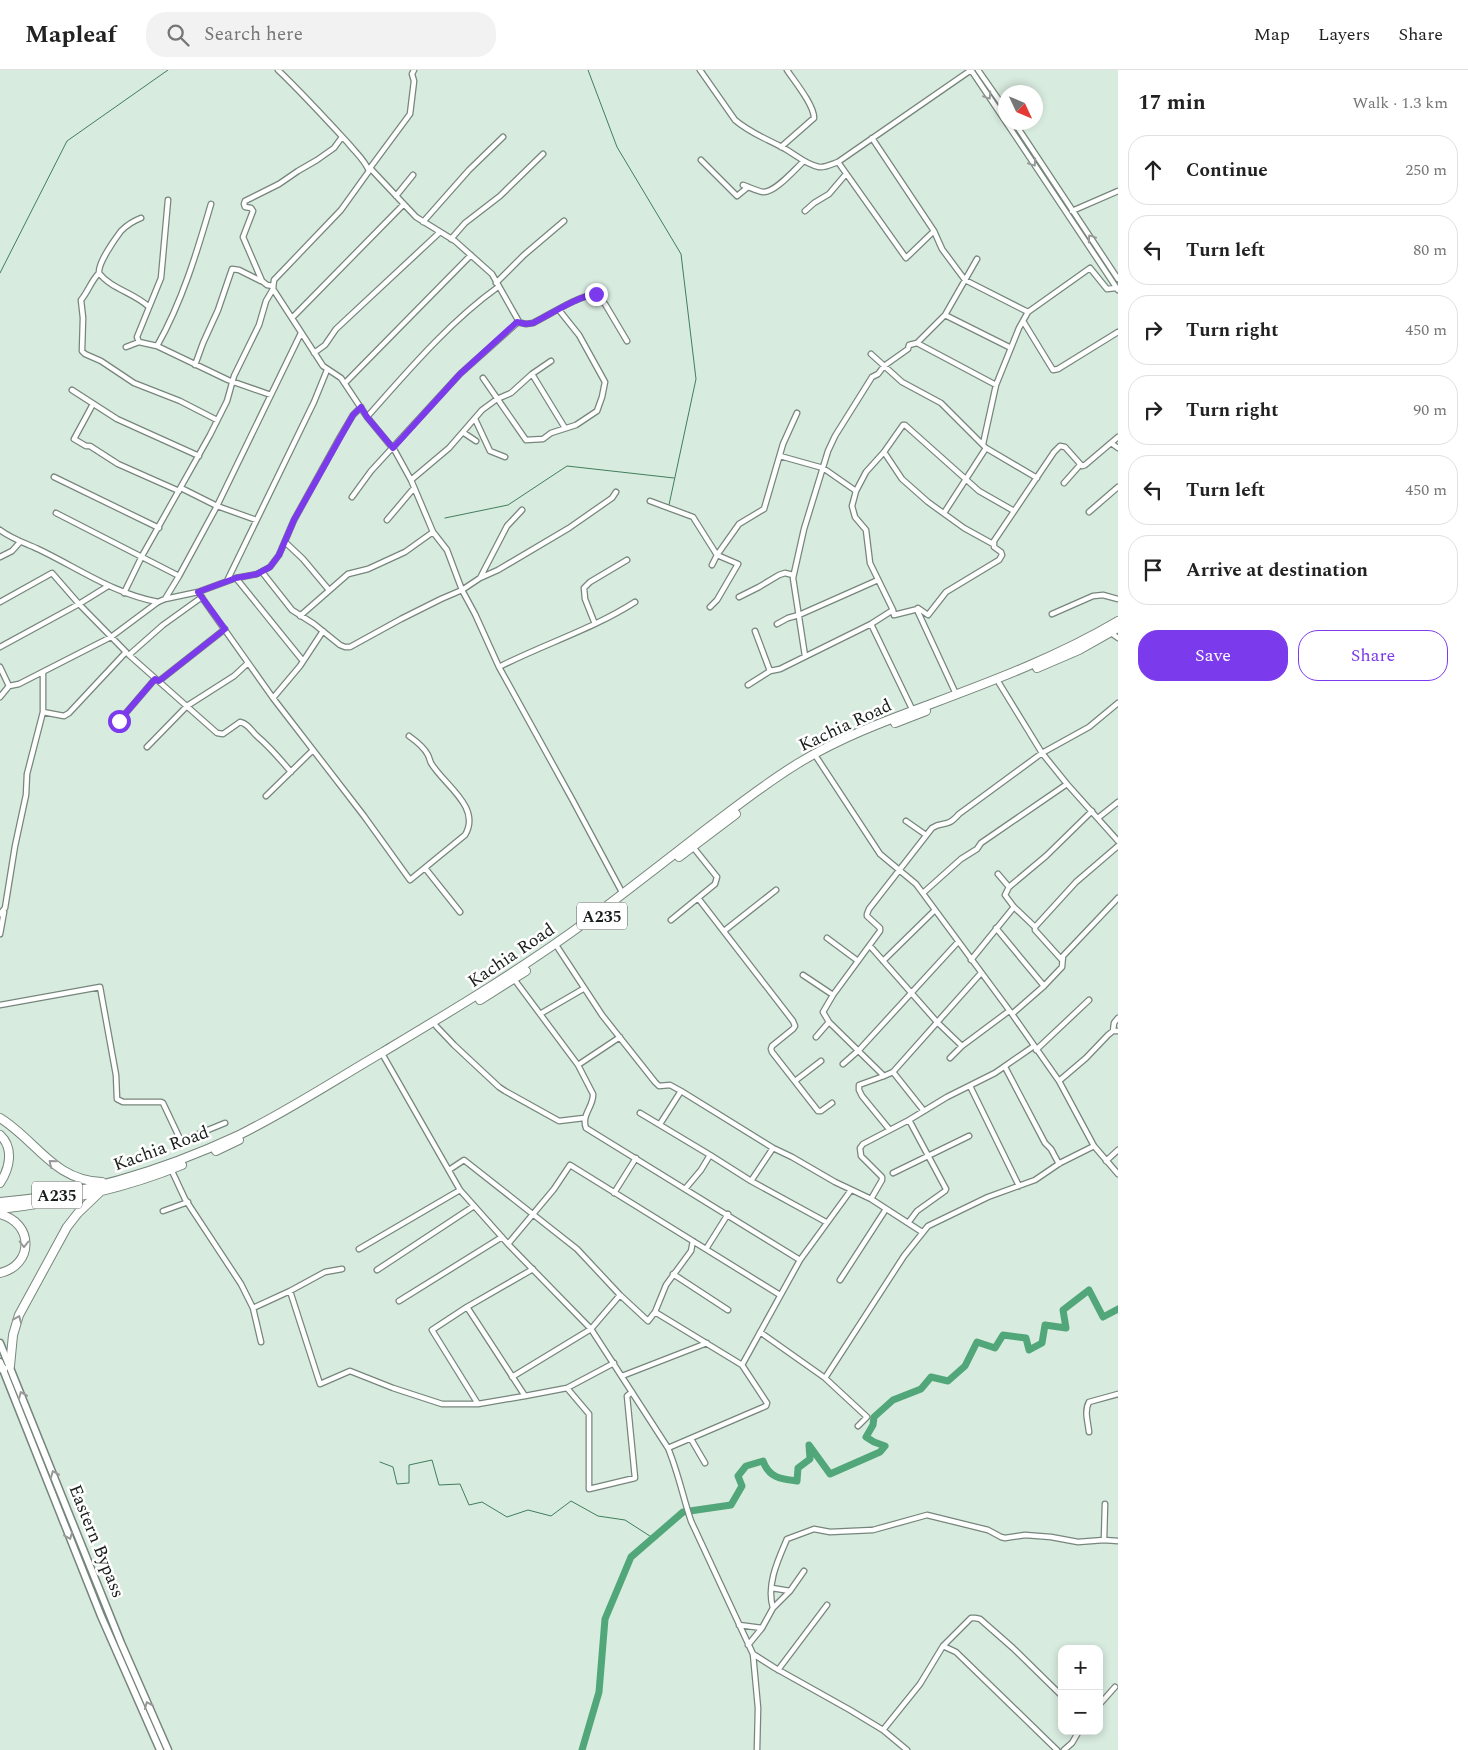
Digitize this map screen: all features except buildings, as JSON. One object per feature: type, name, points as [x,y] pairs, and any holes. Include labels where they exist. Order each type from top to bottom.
[{"type":"highway","name":"Kachia Road","points":[[0,1209],[47,1203],[100,1192],[117,1183],[191,1156],[239,1134],[358,1069],[384,1057],[514,979],[767,790],[817,758],[956,694],[1059,653],[1118,621]]},
{"type":"highway","name":"Kachia Road","points":[[0,1202],[65,1194],[171,1170],[260,1129],[525,965],[623,894],[781,774],[841,740],[913,711],[999,683],[1063,657],[1114,630]]},
{"type":"highway","points":[[0,1118],[19,1132],[56,1167],[69,1175],[95,1182],[117,1183]]},
{"type":"highway","points":[[0,1135],[6,1145],[9,1161],[8,1169],[0,1183]]},
{"type":"highway","points":[[3,1366],[19,1315],[67,1227],[78,1213],[100,1192]]},
{"type":"highway","points":[[0,1214],[9,1217],[19,1225],[25,1236],[23,1257],[6,1272],[0,1273]]},
{"type":"main road","name":"Eastern Bypass","points":[[0,1343],[3,1366],[101,1616],[160,1750]]},
{"type":"main road","name":"Eastern Bypass","points":[[3,1366],[168,1750]]},
{"type":"street","points":[[278,70],[404,204],[423,222],[451,239],[492,274],[517,318],[517,322]]},
{"type":"street","points":[[124,593],[142,556],[218,420],[227,401],[234,376],[259,325],[274,280],[340,210],[410,114],[414,81],[412,74],[414,70]]},
{"type":"street","points":[[700,70],[736,120],[753,133],[782,147],[804,161],[822,167],[838,162],[872,138],[907,117],[971,70],[998,110]]},
{"type":"street","points":[[782,147],[814,118],[810,105],[787,70]]},
{"type":"street","points":[[978,70],[998,99]]},
{"type":"street","points":[[1011,130],[1117,289]]},
{"type":"street","points":[[1019,130],[1118,279]]},
{"type":"street","points":[[262,281],[244,241],[244,233],[253,211],[245,206],[245,201],[279,184],[327,153],[342,137]]},
{"type":"street","points":[[423,222],[469,170],[503,137]]},
{"type":"street","points":[[872,138],[934,230],[942,249],[965,280],[1028,312]]},
{"type":"street","points":[[451,239],[465,223],[500,196],[543,154]]},
{"type":"street","points":[[701,160],[737,196],[746,186],[763,192],[771,190],[779,185],[804,161]]},
{"type":"street","points":[[838,162],[906,258],[934,230]]},
{"type":"street","points":[[805,212],[814,203],[830,194],[846,174]]},
{"type":"street","points":[[396,196],[413,175]]},
{"type":"street","points":[[1072,211],[1118,191]]},
{"type":"street","points":[[139,342],[138,337],[160,278],[168,200]]},
{"type":"street","points":[[157,346],[167,330],[180,299],[211,204]]},
{"type":"street","points":[[292,318],[404,204]]},
{"type":"street","points":[[141,218],[132,221],[121,231],[101,262],[98,268],[99,272],[81,300],[83,318],[82,351],[134,383],[180,401],[218,420]]},
{"type":"street","points":[[367,417],[427,350],[497,285],[524,255],[564,221]]},
{"type":"street","points":[[314,353],[325,345],[336,329],[440,232]]},
{"type":"street","points":[[345,383],[471,255]]},
{"type":"street","points":[[806,656],[793,575],[804,529],[835,436],[872,377],[908,349],[909,345],[917,343],[945,315],[977,259]]},
{"type":"street","points":[[944,513],[984,446],[996,385],[1028,312],[1090,268],[1107,289],[1117,289]]},
{"type":"street","points":[[195,365],[218,310],[232,269],[239,270],[273,287],[323,366],[338,375],[345,383],[367,417],[393,448],[411,480],[432,532],[447,550],[462,590],[499,667],[623,894]]},
{"type":"street","points":[[99,272],[115,286],[144,302],[149,307]]},
{"type":"street","points":[[517,322],[533,323],[577,299],[589,294],[596,294],[605,304],[627,341]]},
{"type":"street","points":[[483,378],[526,440],[542,439],[551,433],[576,425],[597,411],[605,382],[579,335],[558,310]]},
{"type":"street","points":[[945,315],[1011,348]]},
{"type":"street","points":[[1023,321],[1053,370],[1058,369],[1118,332]]},
{"type":"street","points":[[352,497],[370,471],[460,374],[517,322]]},
{"type":"street","points":[[165,599],[217,506],[301,333]]},
{"type":"street","points":[[126,347],[139,342],[157,346],[232,382],[271,395]]},
{"type":"street","points":[[917,343],[996,385]]},
{"type":"street","points":[[871,354],[902,382],[941,403],[984,446],[1037,478]]},
{"type":"street","points":[[411,480],[449,448],[482,410],[497,399],[511,393],[532,374],[551,361]]},
{"type":"street","points":[[227,581],[321,387],[327,370]]},
{"type":"street","points":[[532,374],[565,428]]},
{"type":"street","points":[[72,390],[117,419],[198,456]]},
{"type":"street","points":[[93,404],[74,440],[90,446],[118,464],[217,506],[256,520]]},
{"type":"street","points":[[0,697],[10,686],[19,684],[111,637],[158,602],[262,572],[270,567],[279,555],[294,520],[353,415],[361,407]]},
{"type":"street","points":[[712,565],[739,524],[764,509],[791,423],[797,413]]},
{"type":"street","points":[[475,419],[490,451],[505,457]]},
{"type":"street","points":[[884,452],[902,479],[928,502],[964,528],[993,544],[1002,555],[999,560],[946,592],[928,615],[918,608],[894,615],[870,563],[868,533],[855,517],[852,506],[856,491],[868,468],[884,452],[902,425],[986,495],[1014,511]]},
{"type":"street","points":[[464,433],[476,441]]},
{"type":"street","points":[[1064,483],[1080,465],[1085,465],[1118,437]]},
{"type":"street","points":[[1111,443],[1118,448]]},
{"type":"street","points":[[993,544],[1060,446],[1065,447],[1080,465]]},
{"type":"street","points":[[780,456],[823,468],[856,491]]},
{"type":"street","points":[[54,478],[158,528]]},
{"type":"street","points":[[1089,512],[1118,487]]},
{"type":"street","points":[[387,520],[414,488]]},
{"type":"street","points":[[262,572],[292,610],[314,624],[340,645],[350,647],[498,570],[569,528],[612,498],[616,492]]},
{"type":"street","points":[[650,501],[692,517],[717,555],[738,564],[717,600],[710,607]]},
{"type":"street","points":[[480,578],[507,526],[522,510]]},
{"type":"street","points":[[56,513],[179,576]]},
{"type":"street","points":[[0,530],[8,536],[38,549],[108,586],[142,600],[158,602]]},
{"type":"street","points":[[300,616],[348,574],[368,569],[405,552],[432,532]]},
{"type":"street","points":[[0,557],[12,551],[20,542]]},
{"type":"street","points":[[285,542],[303,559],[330,590]]},
{"type":"street","points":[[596,624],[585,599],[584,588],[590,582],[627,560]]},
{"type":"street","points":[[0,602],[52,573],[79,604],[127,653],[218,732],[223,734],[240,722],[246,723],[257,736],[266,742],[291,772]]},
{"type":"street","points":[[739,598],[779,575],[785,573],[793,575]]},
{"type":"street","points":[[236,578],[303,661]]},
{"type":"street","points":[[777,624],[878,580]]},
{"type":"street","points":[[0,646],[79,604],[108,586]]},
{"type":"street","points":[[198,592],[273,698],[364,816],[410,880],[465,835],[469,828],[469,820],[462,798],[430,762],[428,754],[420,744],[409,736]]},
{"type":"street","points":[[1052,614],[1093,596],[1103,595],[1118,599]]},
{"type":"street","points":[[43,712],[64,716],[69,713],[127,653],[202,597]]},
{"type":"street","points":[[499,667],[596,624],[636,602]]},
{"type":"street","points":[[918,609],[956,694]]},
{"type":"street","points":[[748,685],[770,670],[780,669],[871,624],[893,610]]},
{"type":"street","points":[[871,624],[913,711]]},
{"type":"street","points":[[120,729],[119,721],[157,680],[225,629]]},
{"type":"street","points":[[1114,630],[1118,638]]},
{"type":"street","points":[[273,698],[303,661],[323,631]]},
{"type":"street","points":[[755,631],[770,670]]},
{"type":"street","points":[[147,747],[187,706],[234,676],[248,664]]},
{"type":"street","points":[[1,669],[10,686]]},
{"type":"street","points":[[0,934],[2,913],[26,795],[27,774],[43,712],[42,672]]},
{"type":"street","points":[[999,683],[1042,753],[1118,841]]},
{"type":"street","points":[[884,1076],[829,1022],[823,1012],[833,995],[880,932],[880,928],[866,914],[926,835],[935,826],[952,822],[959,814],[1042,753],[1089,727],[1118,702]]},
{"type":"street","points":[[266,796],[312,750]]},
{"type":"street","points":[[817,758],[870,842],[880,854],[910,878],[923,893],[1010,1013],[1059,1081],[1094,1146],[1118,1174]]},
{"type":"street","points":[[923,893],[961,859],[977,849],[981,843],[1067,784]]},
{"type":"street","points":[[1098,818],[1118,802]]},
{"type":"street","points":[[1062,960],[1005,895],[1009,887],[1046,856],[1092,811]]},
{"type":"street","points":[[906,821],[926,835]]},
{"type":"street","points":[[671,920],[715,884],[716,878],[693,846]]},
{"type":"street","points":[[1035,927],[1076,882],[1118,846]]},
{"type":"street","points":[[425,868],[460,912]]},
{"type":"street","points":[[998,874],[1009,887]]},
{"type":"street","points":[[724,931],[776,890]]},
{"type":"street","points":[[698,898],[794,1021],[795,1026],[793,1029],[772,1046],[771,1049],[818,1111],[832,1104]]},
{"type":"street","points":[[950,1058],[962,1046],[1010,1013],[1044,986],[1062,966],[1063,956],[1118,898]]},
{"type":"street","points":[[971,960],[1014,907]]},
{"type":"street","points":[[883,961],[935,910]]},
{"type":"street","points":[[996,928],[1044,986]]},
{"type":"street","points":[[827,938],[858,961]]},
{"type":"street","points":[[844,1064],[958,942]]},
{"type":"street","points":[[870,946],[937,1022],[962,1046]]},
{"type":"street","points":[[558,948],[584,989],[657,1085],[670,1085],[681,1091],[773,1148],[871,1200],[922,1232]]},
{"type":"street","points":[[890,1129],[862,1096],[858,1088],[860,1084],[893,1072],[981,973]]},
{"type":"street","points":[[803,975],[833,995]]},
{"type":"street","points":[[514,979],[578,1065],[593,1096],[584,1118],[586,1128],[800,1260]]},
{"type":"street","points":[[0,1005],[100,987],[116,1075],[117,1099],[123,1102],[163,1103],[181,1142],[226,1123]]},
{"type":"street","points":[[540,1014],[584,989]]},
{"type":"street","points":[[871,1200],[882,1177],[861,1156],[860,1148],[869,1140],[909,1120],[947,1096],[1005,1067],[1035,1048],[1089,1000]]},
{"type":"street","points":[[1059,1081],[1115,1031],[1114,1023],[1118,1018]]},
{"type":"street","points":[[816,1037],[829,1022]]},
{"type":"street","points":[[436,1026],[498,1087],[553,1118],[565,1121],[584,1118]]},
{"type":"street","points":[[578,1065],[620,1037]]},
{"type":"street","points":[[384,1057],[460,1190],[508,1244],[591,1329],[668,1448],[677,1469],[688,1512],[753,1654],[758,1708],[757,1750]]},
{"type":"street","points":[[795,1081],[821,1061]]},
{"type":"street","points":[[1005,1067],[1045,1143],[1051,1149],[1059,1164]]},
{"type":"street","points":[[893,1072],[924,1111]]},
{"type":"street","points":[[970,1086],[1019,1186]]},
{"type":"street","points":[[660,1124],[681,1091]]},
{"type":"street","points":[[640,1113],[751,1181],[826,1222]]},
{"type":"street","points":[[908,1223],[916,1211],[946,1189],[909,1120]]},
{"type":"street","points":[[893,1173],[969,1136]]},
{"type":"street","points":[[825,1378],[904,1256],[922,1232],[935,1222],[988,1196],[1035,1180],[1059,1164],[1094,1146]]},
{"type":"street","points":[[751,1181],[773,1148]]},
{"type":"street","points":[[1106,1161],[1118,1150]]},
{"type":"street","points":[[685,1189],[701,1170],[710,1155]]},
{"type":"street","points":[[614,1193],[636,1158]]},
{"type":"street","points":[[450,1170],[464,1160],[577,1249],[620,1295],[648,1321],[666,1285],[691,1251],[692,1241]]},
{"type":"street","points":[[508,1244],[534,1214],[570,1165],[780,1295]]},
{"type":"street","points":[[171,1170],[188,1202],[253,1308],[261,1342]]},
{"type":"street","points":[[358,1249],[460,1190]]},
{"type":"street","points":[[742,1364],[800,1260],[851,1190]]},
{"type":"street","points":[[163,1211],[188,1202]]},
{"type":"street","points":[[377,1270],[474,1206]]},
{"type":"street","points":[[840,1280],[886,1209]]},
{"type":"street","points":[[691,1251],[704,1248],[728,1214]]},
{"type":"street","points":[[399,1301],[502,1237]]},
{"type":"street","points":[[225,1271],[230,1268]]},
{"type":"street","points":[[253,1308],[325,1272],[342,1269]]},
{"type":"street","points":[[478,1404],[432,1330],[467,1307],[533,1269]]},
{"type":"street","points":[[673,1274],[728,1310]]},
{"type":"street","points":[[290,1291],[320,1384],[350,1371],[442,1404],[478,1404],[567,1388],[614,1363]]},
{"type":"street","points":[[512,1377],[591,1329],[620,1295]]},
{"type":"street","points":[[467,1307],[525,1396]]},
{"type":"street","points":[[654,1312],[742,1364],[767,1403],[766,1406],[668,1448]]},
{"type":"street","points":[[760,1332],[825,1378],[867,1417],[858,1426]]},
{"type":"street","points":[[622,1376],[707,1344]]},
{"type":"street","points":[[567,1388],[589,1414],[590,1489],[635,1478],[627,1396],[632,1392]]},
{"type":"street","points":[[1089,1432],[1087,1404],[1118,1394]]},
{"type":"street","points":[[690,1439],[705,1463]]},
{"type":"street","points":[[1104,1540],[1105,1504]]},
{"type":"street","points":[[773,1608],[771,1600],[773,1573],[787,1538],[814,1529],[830,1532],[873,1530],[927,1515],[988,1530],[1006,1538],[1025,1535],[1078,1542],[1118,1541]]},
{"type":"street","points":[[748,1645],[762,1628],[773,1608],[790,1591],[804,1571]]},
{"type":"street","points":[[772,1588],[790,1591]]},
{"type":"street","points":[[778,1670],[827,1605]]},
{"type":"street","points":[[883,1730],[920,1684],[943,1646],[971,1618],[980,1619],[1058,1692]]},
{"type":"street","points":[[739,1626],[762,1628]]},
{"type":"street","points":[[943,1646],[956,1652],[1057,1750]]},
{"type":"street","points":[[753,1654],[778,1670],[843,1705],[883,1730],[907,1750]]},
{"type":"street","points":[[1103,1701],[1115,1688]]},
{"type":"street","points":[[1064,1750],[1072,1743],[1077,1735]]},
{"type":"waterway","points":[[0,273],[67,141],[168,70]]},
{"type":"waterway","points":[[588,70],[617,147],[681,254],[696,379],[669,505]]},
{"type":"waterway","points":[[445,518],[508,505],[567,466],[674,478]]},
{"type":"waterway","points":[[582,1750],[599,1692],[605,1619],[631,1557],[683,1512],[731,1505],[742,1486],[738,1476],[746,1466],[763,1461],[769,1471],[776,1477],[797,1481],[798,1468],[810,1459],[809,1445],[830,1474],[880,1452],[885,1446],[866,1437],[873,1425],[874,1417],[893,1400],[921,1389],[931,1377],[948,1381],[965,1366],[977,1342],[995,1348],[1003,1335],[1026,1338],[1029,1350],[1042,1343],[1045,1325],[1066,1328],[1063,1310],[1089,1290],[1103,1317],[1118,1309]]},
{"type":"waterway","points":[[380,1462],[393,1467],[397,1484],[409,1483],[409,1465],[432,1460],[439,1485],[460,1484],[469,1505],[482,1502],[507,1517],[528,1510],[551,1516],[571,1501],[598,1516],[625,1520],[653,1538]]},
{"type":"route","points":[[119,721],[155,679],[159,681],[225,629],[198,592],[236,578],[257,574],[270,567],[279,555],[294,520],[353,415],[361,407],[393,448],[460,374],[517,322],[533,323],[577,299],[589,294],[596,294]]}]
